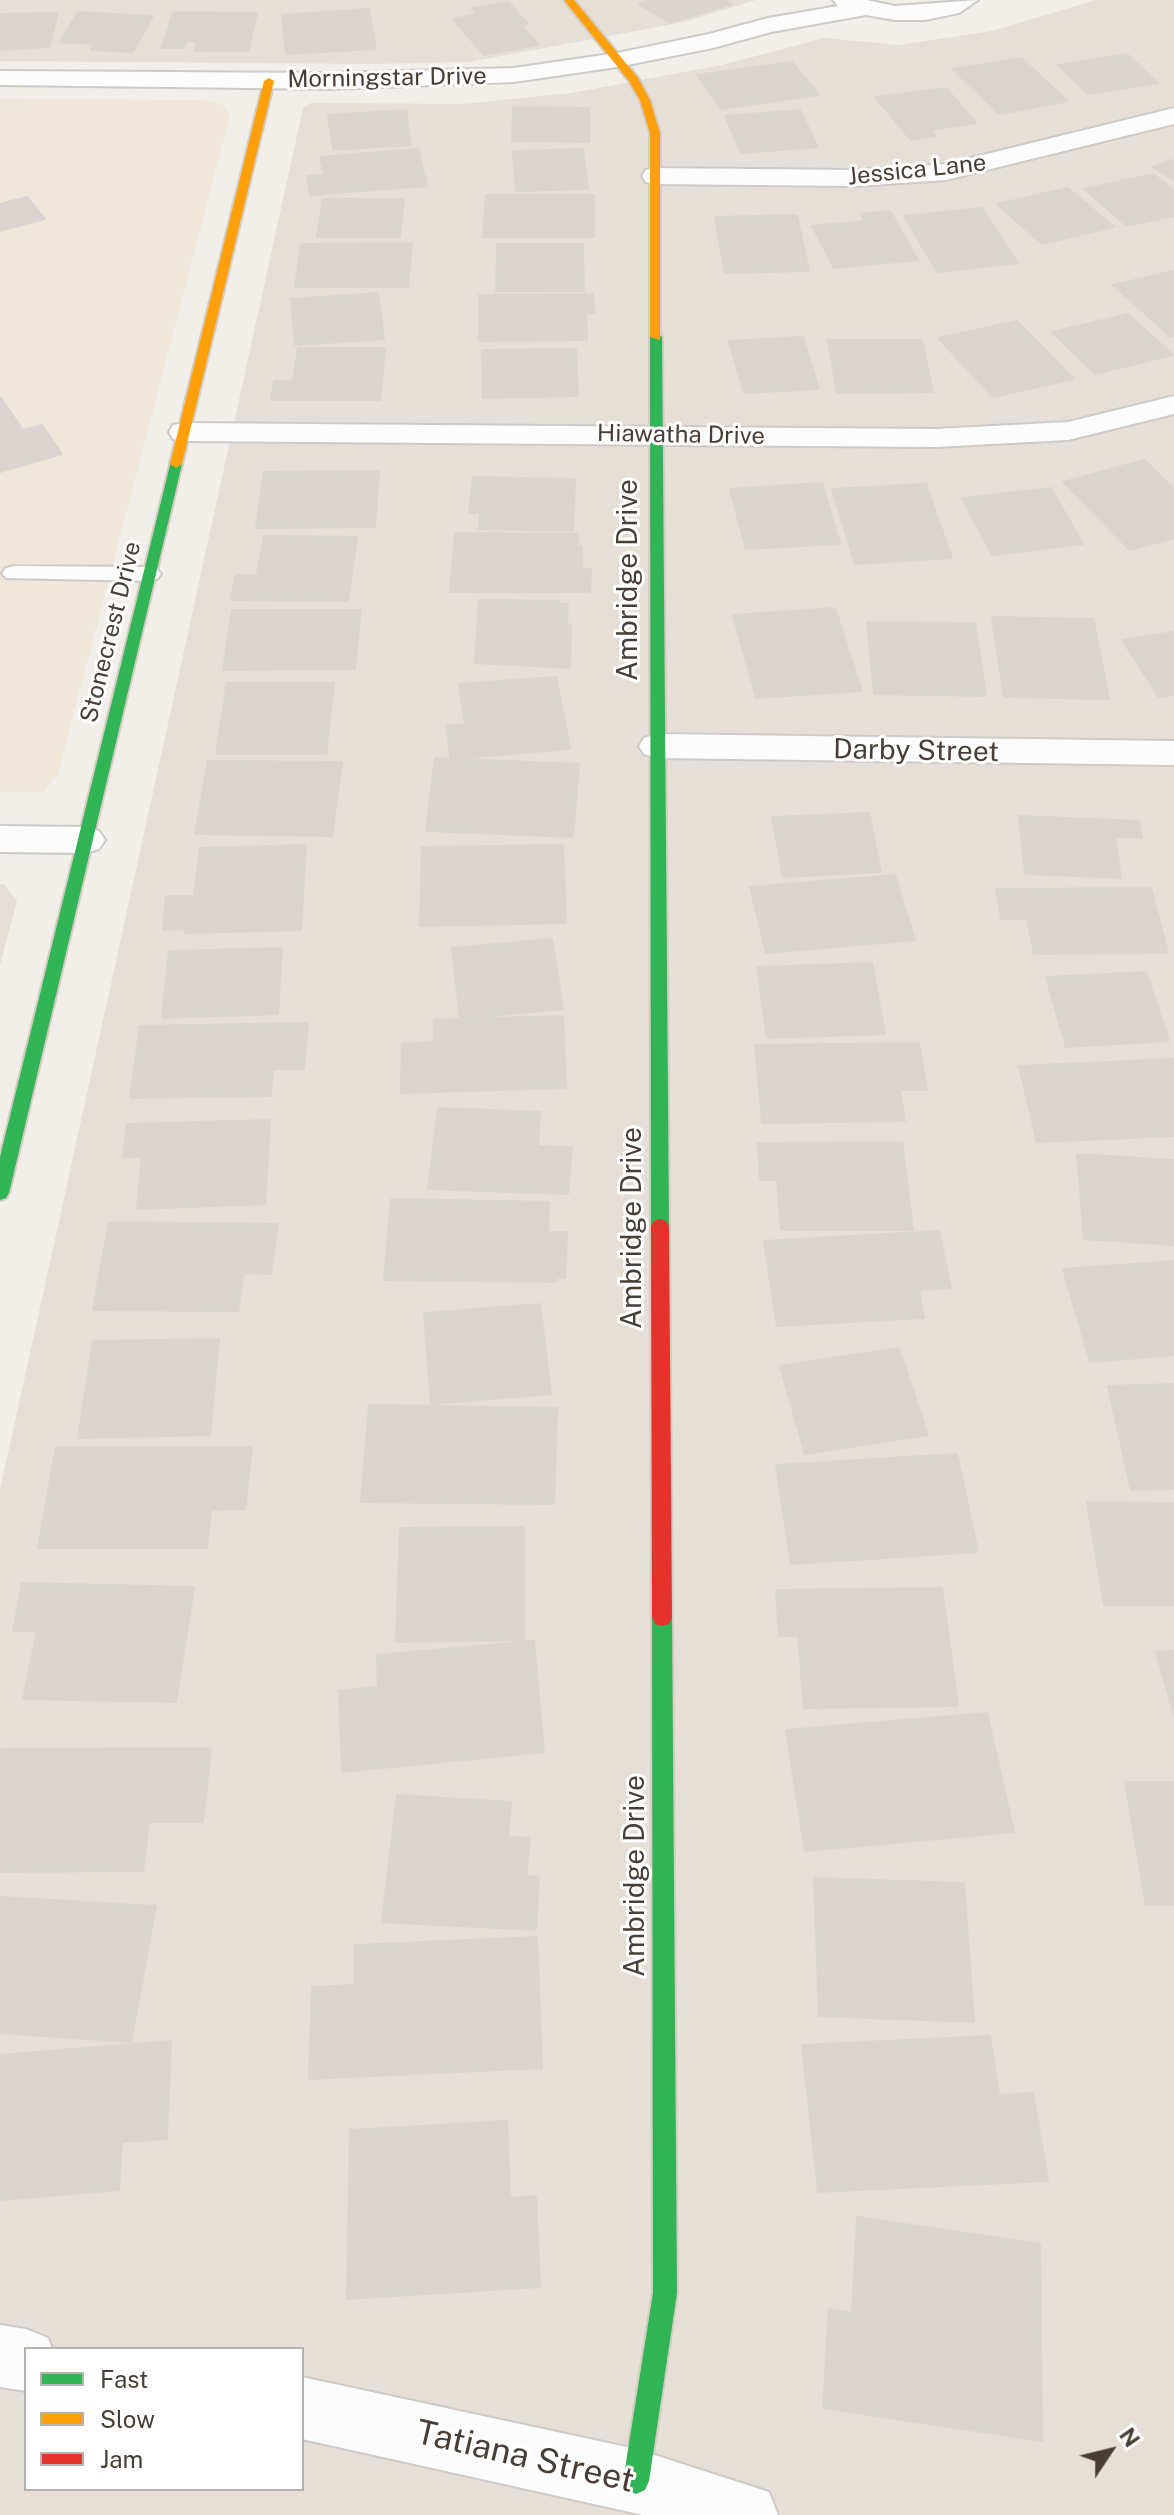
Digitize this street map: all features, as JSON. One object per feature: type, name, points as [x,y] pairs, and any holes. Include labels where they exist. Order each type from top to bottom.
[{"type":"street","name":"Ambridge Drive","points":[[569,0],[645,100],[655,133],[665,2293],[636,2481]]},
{"type":"street","name":"Morningstar Drive","points":[[768,25],[808,0]]},
{"type":"street","name":"Morningstar Drive","points":[[0,78],[269,81],[487,77],[617,60],[713,41],[855,4],[895,13],[925,13],[951,8],[966,0]]},
{"type":"street","name":"Stonecrest Drive","points":[[0,1193],[269,81]]},
{"type":"street","name":"Jessica Lane","points":[[655,176],[855,178],[946,172],[1174,116]]},
{"type":"street","name":"Hiawatha Drive","points":[[184,432],[1014,436],[1068,431],[1174,405]]},
{"type":"street","name":"Darby Street","points":[[657,746],[1174,753]]},
{"type":"street","points":[[0,839],[86,840]]},
{"type":"street","points":[[0,2356],[24,2360]]},
{"type":"street","name":"Tatiana Street","points":[[304,2408],[636,2481],[746,2515]]},
{"type":"lane","points":[[14,573],[149,574]]},
{"type":"shaded area","points":[[0,0],[756,0],[684,22],[469,62],[370,64],[0,61]]},
{"type":"shaded area","points":[[1096,0],[1174,0],[1174,2515],[0,2515],[0,1490],[303,108],[311,103],[463,104],[571,93],[722,65],[824,38],[899,45],[992,31]]},
{"type":"shaded area","points":[[0,98],[200,100],[223,104],[230,116],[58,774],[44,792],[0,792]]},
{"type":"shaded area","points":[[0,884],[4,884],[17,901],[0,965]]},
{"type":"building","points":[[651,0],[725,0],[732,4],[669,23],[639,4]]},
{"type":"building","points":[[508,2],[528,24],[521,25],[539,45],[484,55],[453,19],[477,14],[472,8]]},
{"type":"building","points":[[369,9],[376,49],[286,54],[282,15]]},
{"type":"building","points":[[78,12],[153,16],[133,52],[91,50],[94,44],[60,42]]},
{"type":"building","points":[[173,12],[257,13],[248,51],[195,51],[197,41],[186,41],[184,48],[162,48]]},
{"type":"building","points":[[58,13],[49,47],[0,50],[0,14]]},
{"type":"building","points":[[1127,54],[1158,83],[1088,94],[1058,65]]},
{"type":"building","points":[[1021,58],[1068,101],[999,114],[953,69]]},
{"type":"building","points":[[792,62],[819,95],[721,109],[697,75]]},
{"type":"building","points":[[946,88],[976,123],[931,130],[936,136],[911,140],[875,97]]},
{"type":"building","points":[[513,107],[589,108],[589,142],[512,141]]},
{"type":"building","points":[[406,110],[411,145],[333,150],[328,115]]},
{"type":"building","points":[[800,110],[818,147],[741,153],[725,116]]},
{"type":"building","points":[[418,149],[427,186],[310,195],[307,176],[324,175],[320,157]]},
{"type":"building","points":[[583,149],[588,189],[516,191],[513,151]]},
{"type":"building","points":[[1174,160],[1174,180],[1153,167]]},
{"type":"building","points":[[1153,174],[1174,191],[1174,216],[1127,226],[1084,189]]},
{"type":"building","points":[[1068,188],[1114,227],[1042,244],[997,204]]},
{"type":"building","points":[[486,195],[594,195],[594,237],[483,237]]},
{"type":"building","points":[[27,197],[45,219],[0,231],[0,204]]},
{"type":"building","points":[[323,199],[404,199],[400,237],[317,237]]},
{"type":"building","points":[[982,208],[1018,263],[937,272],[904,216]]},
{"type":"building","points":[[890,211],[918,260],[834,268],[812,226],[864,221],[861,214]]},
{"type":"building","points":[[797,215],[809,271],[725,273],[715,217]]},
{"type":"building","points":[[412,243],[408,287],[295,287],[301,244]]},
{"type":"building","points":[[497,244],[583,244],[584,291],[496,291]]},
{"type":"building","points":[[1174,271],[1174,336],[1171,337],[1113,285]]},
{"type":"building","points":[[378,293],[384,339],[295,345],[291,299]]},
{"type":"building","points":[[593,294],[594,313],[586,313],[587,340],[479,341],[479,295]]},
{"type":"building","points":[[1128,314],[1173,355],[1095,374],[1052,332]]},
{"type":"building","points":[[1017,321],[1074,379],[993,397],[938,338]]},
{"type":"building","points":[[803,337],[819,389],[744,393],[729,341]]},
{"type":"building","points":[[828,340],[922,340],[933,392],[837,393]]},
{"type":"building","points":[[298,348],[385,348],[380,400],[271,400],[274,381],[293,381]]},
{"type":"building","points":[[576,349],[578,396],[483,398],[482,350]]},
{"type":"building","points":[[0,397],[23,430],[42,425],[62,454],[0,472]]},
{"type":"building","points":[[1144,460],[1174,489],[1174,538],[1130,550],[1063,482]]},
{"type":"building","points":[[379,471],[375,527],[256,528],[264,472]]},
{"type":"building","points":[[473,477],[575,479],[573,531],[479,529],[480,513],[469,513]]},
{"type":"building","points":[[822,483],[840,544],[746,549],[730,489]]},
{"type":"building","points":[[926,484],[952,558],[855,564],[832,489]]},
{"type":"building","points":[[1051,488],[1083,544],[992,555],[962,498]]},
{"type":"building","points":[[455,533],[578,534],[578,546],[582,546],[582,570],[591,569],[590,592],[450,592]]},
{"type":"building","points":[[264,536],[357,537],[348,601],[230,600],[236,575],[257,575]]},
{"type":"building","points":[[479,600],[560,601],[560,604],[568,604],[570,668],[475,663]]},
{"type":"building","points":[[835,608],[862,691],[756,698],[733,615]]},
{"type":"building","points":[[232,610],[361,610],[355,669],[223,670]]},
{"type":"building","points":[[992,617],[1093,619],[1109,699],[1004,697]]},
{"type":"building","points":[[867,622],[975,623],[986,696],[874,694]]},
{"type":"building","points":[[1174,632],[1174,695],[1159,697],[1122,640]]},
{"type":"building","points":[[556,677],[570,749],[451,759],[446,726],[465,724],[459,684]]},
{"type":"building","points":[[227,683],[334,683],[326,754],[216,754]]},
{"type":"building","points":[[435,758],[579,764],[573,837],[426,831]]},
{"type":"building","points":[[208,761],[342,762],[332,836],[195,834]]},
{"type":"building","points":[[869,813],[881,872],[783,877],[772,817]]},
{"type":"building","points":[[1019,816],[1139,821],[1142,838],[1115,837],[1121,878],[1025,874]]},
{"type":"building","points":[[306,845],[301,930],[185,933],[185,929],[163,930],[166,896],[194,896],[200,848]]},
{"type":"building","points":[[563,845],[566,923],[420,926],[422,847]]},
{"type":"building","points":[[895,875],[915,940],[766,953],[750,887]]},
{"type":"building","points":[[1151,888],[1168,953],[1034,954],[1027,919],[1001,919],[996,889]]},
{"type":"building","points":[[552,939],[563,1009],[460,1019],[452,948]]},
{"type":"building","points":[[282,948],[278,1014],[162,1018],[169,951]]},
{"type":"building","points":[[872,963],[885,1034],[767,1038],[757,967]]},
{"type":"building","points":[[1146,972],[1169,1041],[1066,1047],[1046,977]]},
{"type":"building","points":[[563,1016],[566,1088],[401,1093],[402,1044],[434,1042],[434,1020]]},
{"type":"building","points":[[308,1023],[304,1069],[273,1069],[271,1096],[130,1098],[140,1026]]},
{"type":"building","points":[[919,1043],[927,1090],[900,1090],[905,1121],[762,1123],[755,1045]]},
{"type":"building","points":[[1174,1059],[1174,1136],[1037,1142],[1019,1066]]},
{"type":"building","points":[[438,1108],[540,1112],[538,1146],[572,1147],[568,1194],[428,1189]]},
{"type":"building","points":[[270,1120],[265,1204],[137,1209],[142,1157],[123,1157],[127,1124]]},
{"type":"building","points":[[902,1142],[913,1230],[781,1230],[777,1180],[760,1180],[758,1143]]},
{"type":"building","points":[[1077,1154],[1174,1160],[1174,1245],[1084,1239]]},
{"type":"building","points":[[391,1199],[549,1202],[548,1232],[567,1232],[565,1278],[555,1278],[556,1282],[384,1280]]},
{"type":"building","points":[[109,1222],[278,1224],[271,1274],[244,1273],[238,1311],[93,1310]]},
{"type":"building","points":[[939,1231],[951,1288],[919,1290],[924,1318],[777,1326],[764,1241]]},
{"type":"building","points":[[1174,1261],[1174,1355],[1090,1362],[1063,1269]]},
{"type":"building","points":[[540,1304],[551,1394],[431,1404],[424,1313]]},
{"type":"building","points":[[219,1339],[210,1435],[78,1438],[93,1341]]},
{"type":"building","points":[[899,1348],[928,1435],[805,1454],[780,1366]]},
{"type":"building","points":[[1174,1384],[1174,1489],[1131,1490],[1108,1386]]},
{"type":"building","points":[[369,1405],[557,1408],[554,1504],[361,1502]]},
{"type":"building","points":[[56,1447],[252,1447],[245,1509],[211,1510],[207,1548],[38,1548]]},
{"type":"building","points":[[957,1454],[978,1552],[791,1564],[776,1465]]},
{"type":"building","points":[[1087,1502],[1174,1503],[1174,1605],[1104,1605]]},
{"type":"building","points":[[524,1527],[524,1640],[396,1642],[400,1528]]},
{"type":"building","points":[[22,1583],[194,1587],[176,1702],[23,1699],[37,1631],[13,1631]]},
{"type":"building","points":[[942,1588],[958,1706],[804,1708],[798,1636],[779,1636],[776,1590]]},
{"type":"building","points":[[534,1641],[544,1752],[342,1772],[339,1691],[378,1687],[377,1655]]},
{"type":"building","points":[[1174,1651],[1174,1714],[1156,1652]]},
{"type":"building","points":[[987,1713],[1014,1832],[805,1851],[786,1730]]},
{"type":"building","points":[[211,1748],[203,1822],[149,1822],[143,1871],[0,1872],[0,1749]]},
{"type":"building","points":[[1125,1782],[1174,1782],[1174,1905],[1146,1905]]},
{"type":"building","points":[[397,1795],[511,1802],[508,1837],[530,1838],[526,1876],[539,1877],[536,1930],[382,1922]]},
{"type":"building","points":[[814,1878],[964,1883],[974,2022],[819,2016]]},
{"type":"building","points":[[0,1897],[156,1906],[131,2042],[0,2033]]},
{"type":"building","points":[[537,1937],[542,2068],[309,2079],[312,1987],[355,1985],[355,1945]]},
{"type":"building","points":[[990,2036],[999,2095],[1033,2093],[1048,2181],[818,2192],[802,2045]]},
{"type":"building","points":[[171,2041],[167,2139],[122,2142],[119,2190],[0,2200],[0,2055]]},
{"type":"building","points":[[507,2121],[510,2198],[536,2196],[540,2287],[347,2299],[350,2130]]},
{"type":"building","points":[[857,2217],[1040,2244],[1042,2441],[823,2408],[829,2309],[852,2313]]},
{"type":"traffic: fast","points":[[656,337],[660,1226]]},
{"type":"traffic: fast","points":[[0,1193],[176,464]]},
{"type":"traffic: fast","points":[[636,2481],[665,2293],[662,1617]]},
{"type":"traffic: slow","points":[[569,0],[634,80],[645,100],[655,133],[656,337]]},
{"type":"traffic: slow","points":[[176,464],[269,81]]},
{"type":"traffic: jam","points":[[660,1226],[662,1617]]}]
